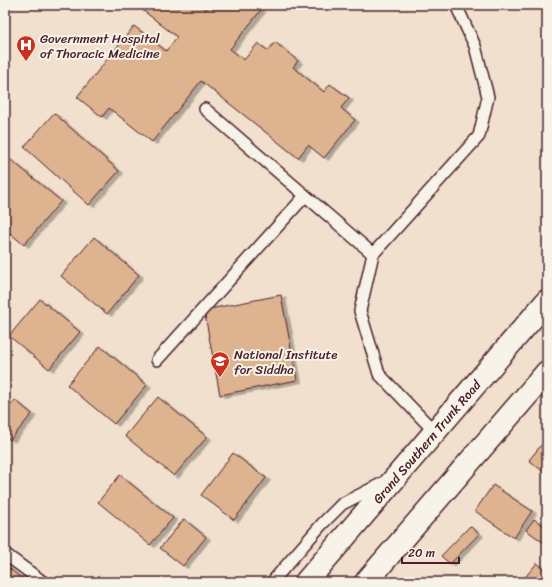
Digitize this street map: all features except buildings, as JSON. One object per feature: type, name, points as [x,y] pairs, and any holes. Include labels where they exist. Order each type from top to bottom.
[{"type":"main road","name":"Grand Southern Trunk Road","points":[[306,582],[547,301]]},
{"type":"main road","points":[[366,582],[547,372]]},
{"type":"lane","points":[[435,432],[378,374],[360,311],[373,254],[479,136],[488,97],[475,46],[456,5]]},
{"type":"lane","points":[[205,109],[373,254]]},
{"type":"lane","points":[[156,360],[305,196]]},
{"type":"lane","points":[[272,582],[322,524],[342,504],[395,477]]},
{"type":"lane","points":[[5,554],[43,582]]},
{"type":"place","name":"Government Hospital of Thoracic Medicine","points":[[26,62]]},
{"type":"place","name":"National Institute for Siddha","points":[[220,378]]}]
